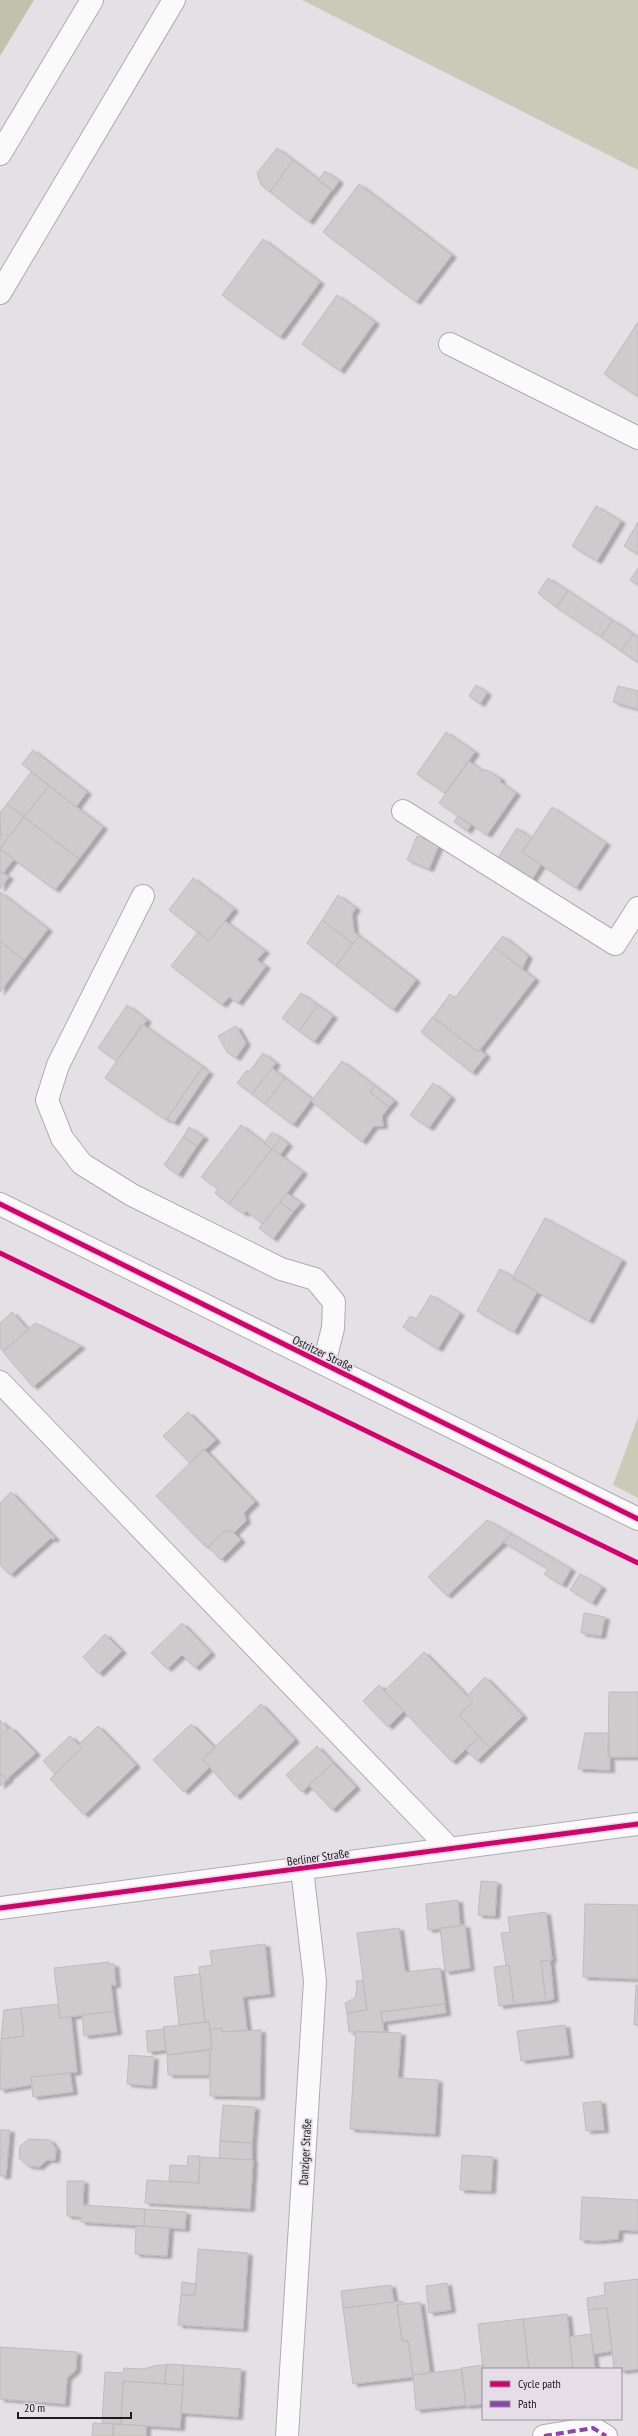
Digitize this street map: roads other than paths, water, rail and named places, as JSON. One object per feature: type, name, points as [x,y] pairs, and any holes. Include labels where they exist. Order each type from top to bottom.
[{"type":"main road","points":[[0,154],[92,0]]},
{"type":"main road","points":[[0,293],[174,0]]},
{"type":"main road","points":[[450,344],[638,438]]},
{"type":"main road","points":[[403,811],[615,944],[638,908]]},
{"type":"main road","points":[[143,896],[58,1064],[47,1100],[62,1138],[82,1164],[132,1195],[281,1269],[315,1279],[334,1302],[333,1328],[324,1364]]},
{"type":"main road","name":"Ostritzer Straße","points":[[0,1204],[638,1519]]},
{"type":"main road","points":[[0,1382],[450,1849]]},
{"type":"main road","name":"Berliner Straße","points":[[0,1908],[638,1824]]},
{"type":"main road","name":"Danziger Straße","points":[[287,2436],[315,1981],[302,1869]]},
{"type":"main road","points":[[544,2436],[593,2428],[606,2436]]}]
